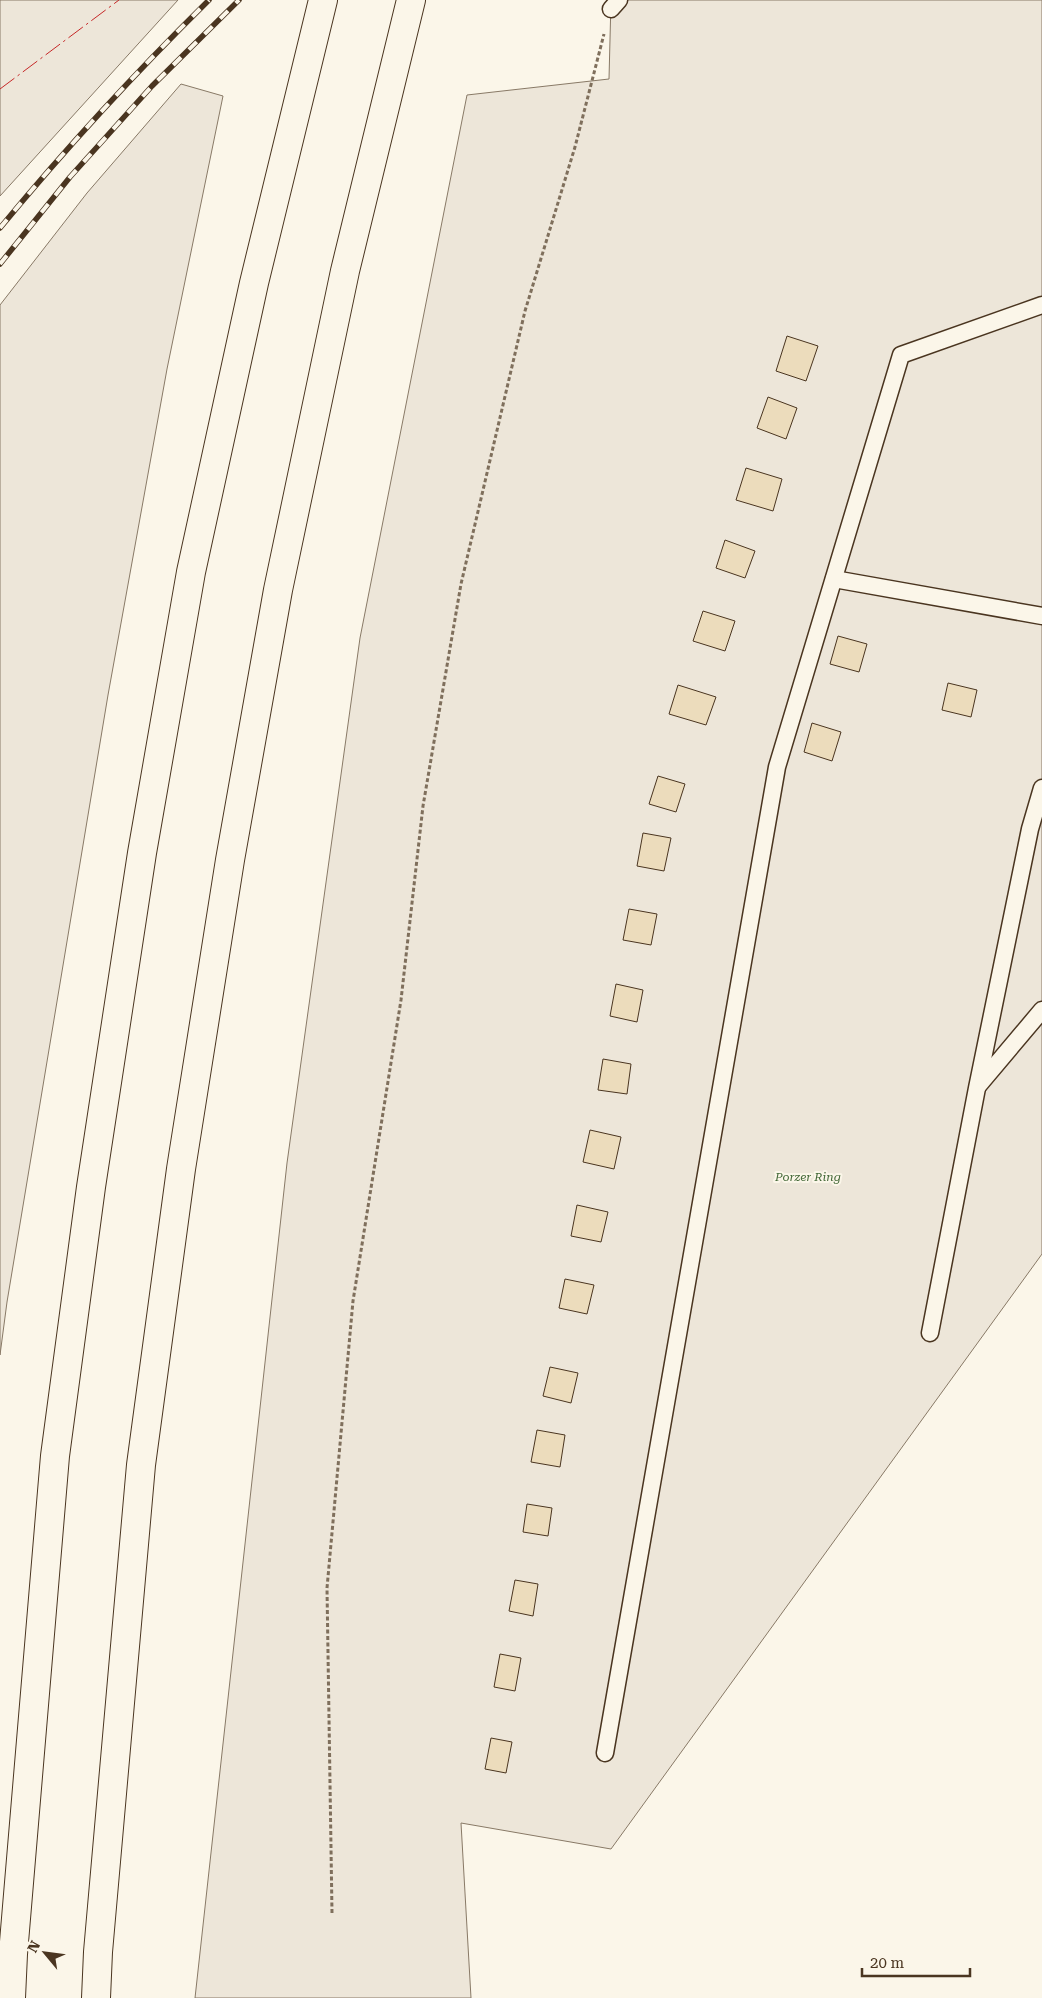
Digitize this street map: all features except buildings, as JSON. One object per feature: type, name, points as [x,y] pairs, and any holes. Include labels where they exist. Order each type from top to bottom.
[{"type":"highway","points":[[11,1998],[13,1944],[56,1456],[90,1187],[142,853],[192,572],[254,283],[323,0]]},
{"type":"highway","points":[[96,1998],[98,1952],[140,1465],[182,1160],[230,860],[278,590],[345,272],[411,0]]},
{"type":"lane","points":[[605,1752],[777,767],[901,355],[1042,305]]},
{"type":"lane","points":[[834,579],[1042,616]]},
{"type":"lane","points":[[930,1333],[977,1088],[1030,829],[1042,788]]},
{"type":"lane","points":[[977,1088],[1042,1010]]},
{"type":"path","points":[[332,1912],[327,1588],[354,1301],[401,1000],[423,806],[462,584],[525,311],[575,147],[615,4]]},
{"type":"green space","points":[[0,0],[178,0],[0,196]]},
{"type":"green space","name":"Porzer Ring","points":[[611,0],[1042,0],[1042,1254],[611,1849],[461,1823],[471,1998],[195,1998],[287,1163],[360,638],[467,95],[609,79]]},
{"type":"green space","points":[[181,84],[223,96],[167,369],[108,695],[7,1302],[0,1355],[0,305],[87,193]]},
{"type":"railway","points":[[0,228],[101,111],[209,0]]},
{"type":"railway","points":[[0,264],[70,177],[152,86],[239,0]]},
{"type":"power","points":[[0,89],[119,0]]}]
